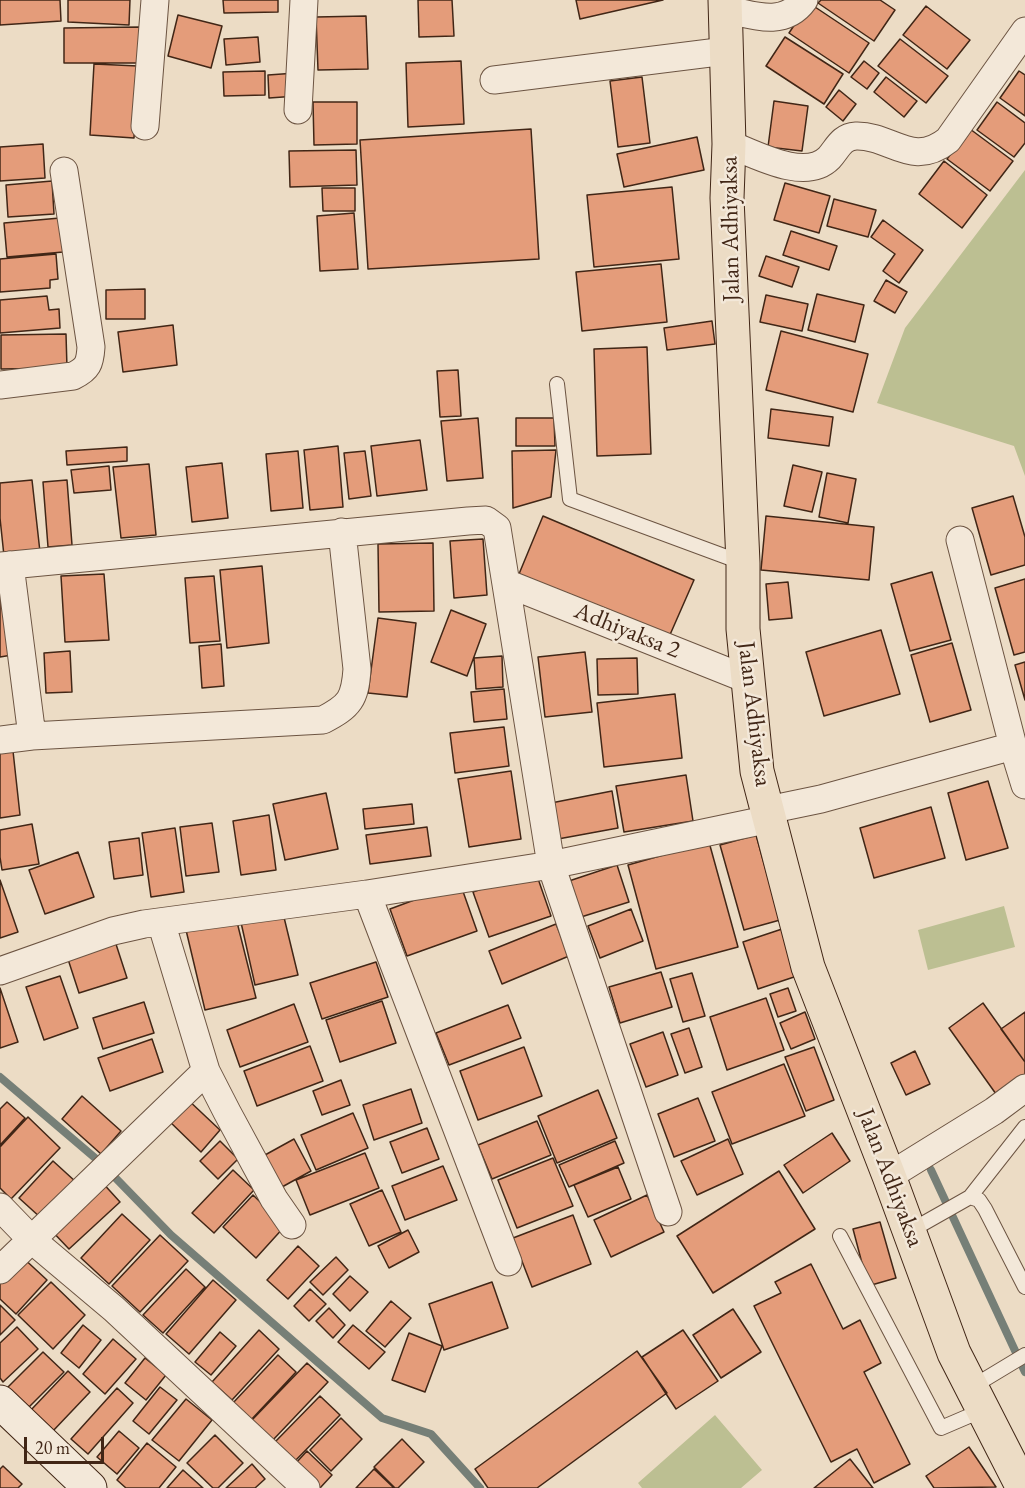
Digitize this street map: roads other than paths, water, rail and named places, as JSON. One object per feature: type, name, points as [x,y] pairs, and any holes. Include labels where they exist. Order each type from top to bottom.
[{"type":"main road","name":"Jalan Adhiyaksa","points":[[725,4],[729,144],[727,198],[743,563],[743,629],[757,771],[808,967],[890,1176],[954,1353],[1023,1488]]},
{"type":"street","points":[[145,126],[155,0]]},
{"type":"street","points":[[298,111],[304,0]]},
{"type":"street","points":[[725,4],[766,18],[778,17],[795,10],[804,0]]},
{"type":"street","points":[[729,144],[779,163],[809,168],[829,158],[839,143],[846,138],[856,136],[870,138],[904,151],[924,152],[939,148],[948,140],[1025,32]]},
{"type":"street","points":[[494,80],[726,51]]},
{"type":"street","points":[[0,385],[74,376],[83,372],[90,362],[91,347],[64,171]]},
{"type":"street","points":[[32,736],[5,566],[486,520],[497,528],[551,865],[668,1212]]},
{"type":"street","points":[[0,740],[32,736],[323,720],[334,714],[351,702],[356,678],[342,532]]},
{"type":"street","points":[[960,540],[1025,785]]},
{"type":"street","name":"Adhiyaksa 2","points":[[506,583],[749,680]]},
{"type":"street","points":[[0,971],[113,931],[551,865],[769,815],[1013,746]]},
{"type":"street","points":[[367,894],[508,1262]]},
{"type":"street","points":[[161,922],[206,1071],[274,1199],[292,1226]]},
{"type":"street","points":[[0,1270],[206,1071]]},
{"type":"street","points":[[890,1176],[993,1112],[1025,1088]]},
{"type":"street","points":[[0,1208],[32,1240],[114,1310],[306,1488]]},
{"type":"street","points":[[0,1402],[90,1488]]},
{"type":"lane","points":[[558,384],[570,499],[743,563]]},
{"type":"lane","points":[[910,1231],[970,1197],[1025,1127]]},
{"type":"lane","points":[[970,1197],[978,1200],[985,1209],[1025,1287]]},
{"type":"lane","points":[[840,1236],[941,1428],[1025,1355]]},
{"type":"waterway","points":[[0,1077],[101,1163],[171,1235],[382,1418],[431,1434],[480,1488]]},
{"type":"waterway","points":[[931,1170],[1025,1372]]}]
